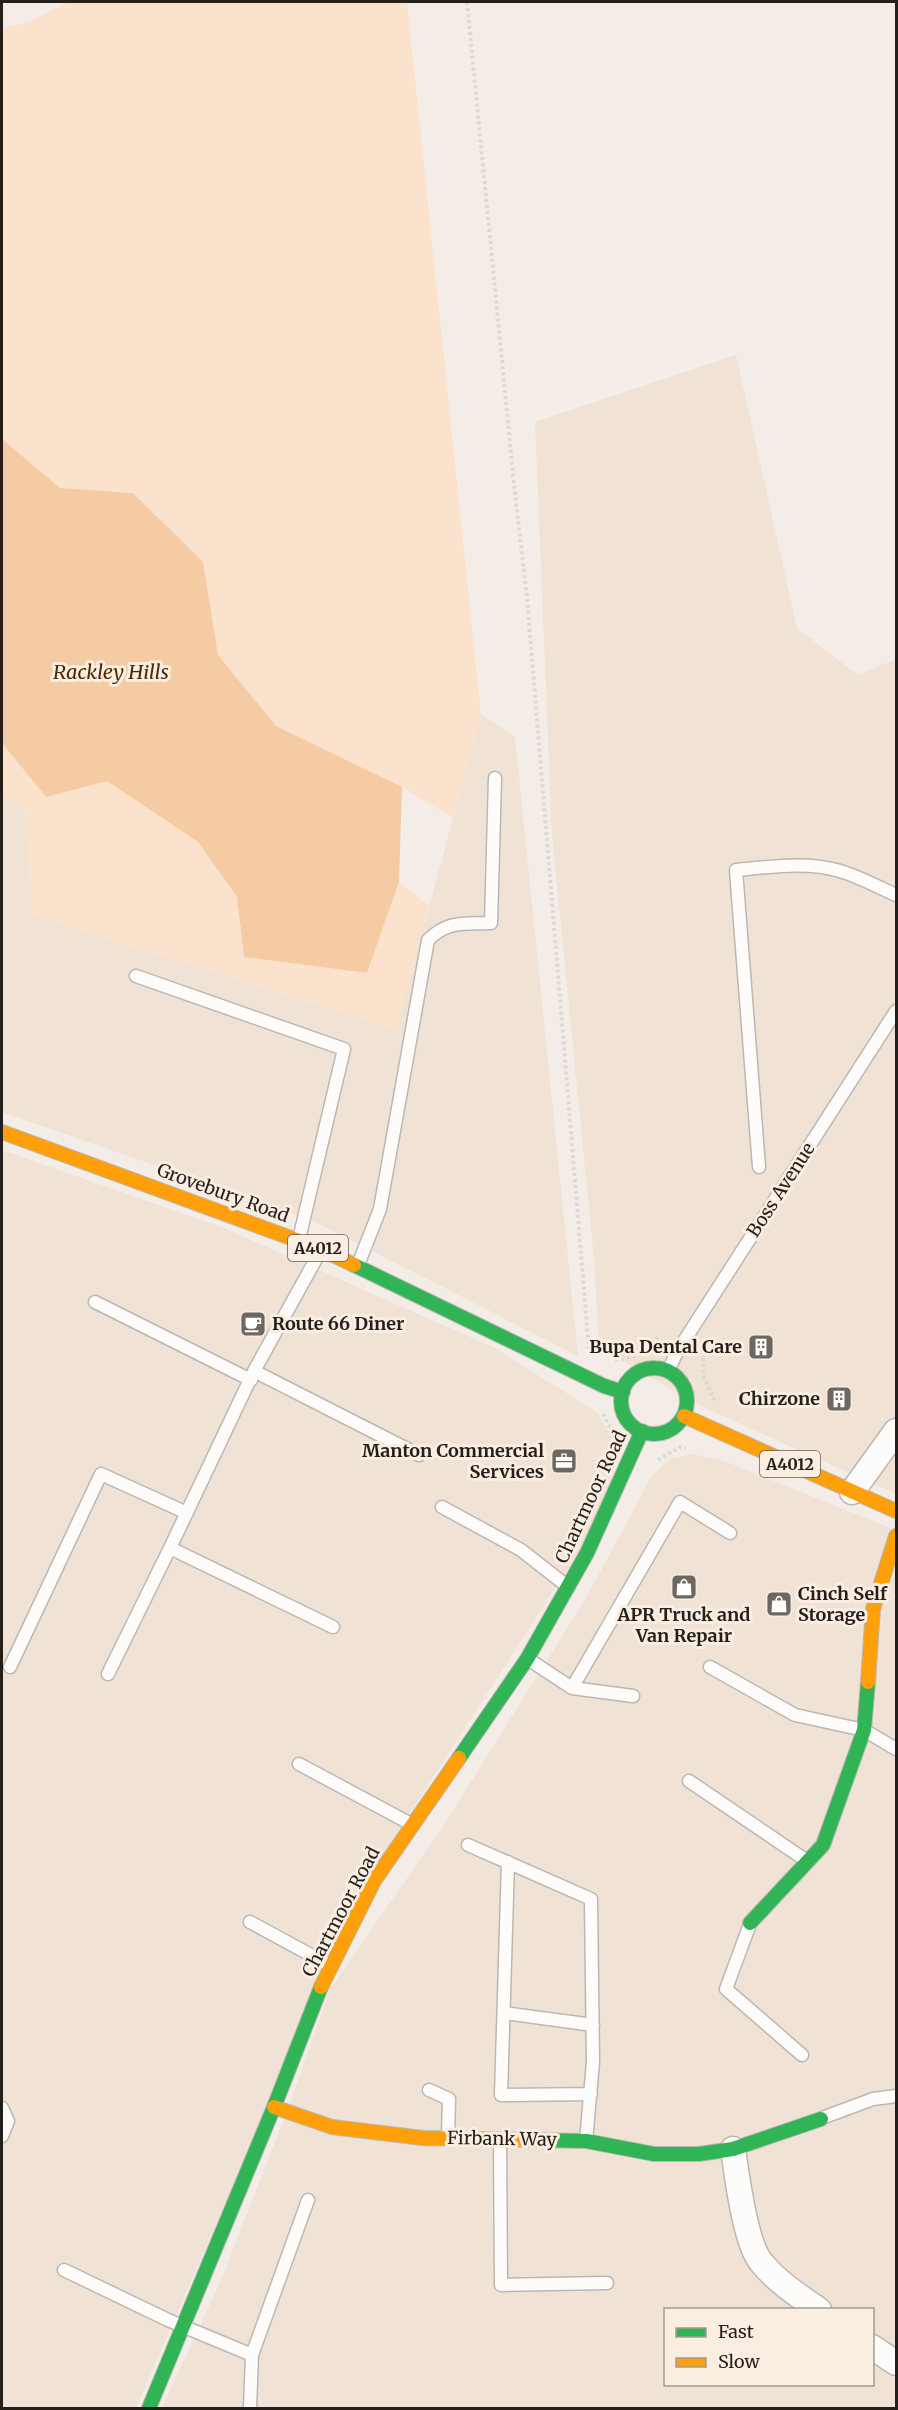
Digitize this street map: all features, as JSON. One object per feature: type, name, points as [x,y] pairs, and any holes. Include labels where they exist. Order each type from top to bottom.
[{"type":"street","name":"Grovebury Road","points":[[2,1132],[321,1249],[604,1386],[623,1392]]},
{"type":"street","points":[[652,1368],[668,1371],[684,1387],[687,1397],[684,1416],[674,1428],[663,1433],[652,1434],[642,1431],[630,1423],[623,1413],[621,1401],[623,1392],[631,1377],[641,1371],[652,1368]]},
{"type":"street","name":"A4012","points":[[684,1416],[897,1511]]},
{"type":"street","name":"Chartmoor Road","points":[[149,2409],[274,2107],[318,1993],[374,1881],[527,1659],[586,1553],[642,1431]]},
{"type":"street","points":[[852,1492],[897,1431]]},
{"type":"street","points":[[750,1923],[823,1845],[864,1730],[873,1609],[897,1536]]},
{"type":"street","name":"Firbank Way","points":[[274,2107],[332,2127],[423,2138],[586,2141],[654,2154],[699,2154],[733,2150],[820,2119]]},
{"type":"street","points":[[733,2150],[751,2241],[759,2261],[816,2308]]},
{"type":"street","points":[[874,2348],[897,2363]]},
{"type":"lane","points":[[357,1266],[380,1209],[428,940],[438,930],[449,924],[491,923],[495,778]]},
{"type":"lane","points":[[759,1167],[736,870],[815,867],[838,870],[897,896]]},
{"type":"lane","points":[[136,976],[344,1049],[298,1240]]},
{"type":"lane","name":"Boss Avenue","points":[[668,1371],[677,1352],[897,1011]]},
{"type":"lane","points":[[108,1674],[252,1376],[321,1249]]},
{"type":"lane","points":[[95,1302],[419,1455]]},
{"type":"lane","points":[[10,1667],[101,1474],[186,1513]]},
{"type":"lane","points":[[572,1688],[680,1502],[730,1533]]},
{"type":"lane","points":[[442,1507],[521,1550],[556,1580],[568,1587]]},
{"type":"lane","points":[[170,1548],[333,1627]]},
{"type":"lane","points":[[527,1659],[572,1688],[633,1696]]},
{"type":"lane","points":[[710,1667],[795,1715],[864,1730],[897,1749]]},
{"type":"lane","points":[[298,1764],[412,1824]]},
{"type":"lane","points":[[689,1781],[808,1862]]},
{"type":"lane","points":[[468,1845],[591,1899],[593,2025],[591,2094],[586,2141]]},
{"type":"lane","points":[[508,1862],[501,2095],[591,2094]]},
{"type":"lane","points":[[250,1922],[332,1967]]},
{"type":"lane","points":[[750,1923],[726,1989],[802,2055]]},
{"type":"lane","points":[[504,2013],[593,2025]]},
{"type":"lane","points":[[429,2090],[449,2099],[448,2138]]},
{"type":"lane","points":[[820,2119],[873,2099],[897,2096]]},
{"type":"lane","points":[[2,2108],[8,2121],[2,2136]]},
{"type":"lane","points":[[500,2139],[501,2285],[607,2283]]},
{"type":"lane","points":[[249,2409],[252,2355],[308,2200]]},
{"type":"lane","points":[[64,2271],[252,2355]]},
{"type":"path","points":[[467,2],[527,598],[589,1352]]},
{"type":"path","points":[[610,1360],[620,1361],[639,1355],[660,1335]]},
{"type":"path","points":[[578,1349],[594,1355]]},
{"type":"path","points":[[600,1408],[609,1425],[610,1446]]},
{"type":"shaded area","points":[[68,2],[407,2],[481,714],[453,818],[402,787],[276,726],[218,655],[203,562],[133,493],[60,488],[2,439],[2,28],[29,22]]},
{"type":"shaded area","points":[[736,355],[797,628],[858,675],[896,659],[896,1494],[705,1408],[599,1348],[594,1258],[552,836],[535,422]]},
{"type":"shaded area","points":[[481,714],[515,737],[578,1356],[311,1220],[2,1112],[2,795],[25,810],[32,915],[396,1030]]},
{"type":"shaded area","points":[[2,743],[46,797],[107,781],[198,842],[237,897],[244,957],[367,973],[399,882],[430,907],[396,1030],[32,915],[25,810],[2,795]]},
{"type":"shaded area","points":[[2,1150],[224,1228],[495,1348],[598,1413],[618,1451],[600,1519],[366,1881],[136,2408],[2,2408]]},
{"type":"shaded area","points":[[691,1454],[724,1461],[896,1530],[896,2408],[162,2408],[221,2280],[292,2098],[330,1989],[442,1828],[586,1598],[652,1476],[670,1459]]},
{"type":"water","name":"Rackley Hills","points":[[2,439],[60,488],[133,493],[203,562],[218,655],[276,726],[402,787],[399,882],[367,973],[244,957],[237,897],[198,842],[107,781],[46,797],[2,743]]},
{"type":"traffic: fast","points":[[354,1265],[604,1386],[623,1392]]},
{"type":"traffic: fast","points":[[654,1368],[666,1371],[677,1378],[684,1389],[687,1401],[684,1413],[677,1424],[666,1431],[654,1434],[642,1431],[631,1424],[624,1413],[621,1401],[624,1389],[631,1378],[642,1371],[654,1368]]},
{"type":"traffic: fast","points":[[459,1758],[527,1659],[587,1553],[642,1431]]},
{"type":"traffic: fast","points":[[750,1923],[823,1845],[864,1730],[868,1682]]},
{"type":"traffic: fast","points":[[149,2408],[274,2107],[321,1987]]},
{"type":"traffic: fast","points":[[535,2140],[586,2141],[654,2154],[699,2154],[733,2149],[821,2119]]},
{"type":"traffic: slow","points":[[2,1132],[321,1249],[354,1265]]},
{"type":"traffic: slow","points":[[684,1416],[896,1511]]},
{"type":"traffic: slow","points":[[868,1682],[873,1609],[896,1536]]},
{"type":"traffic: slow","points":[[321,1987],[374,1881],[459,1758]]},
{"type":"traffic: slow","points":[[274,2107],[332,2127],[423,2138],[535,2140]]},
{"type":"place","name":"Route 66 Diner","points":[[253,1324]]},
{"type":"place","name":"Bupa Dental Care","points":[[761,1347]]},
{"type":"place","name":"Chirzone","points":[[839,1399]]},
{"type":"place","name":"Manton Commercial Services","points":[[564,1461]]},
{"type":"place","name":"APR Truck and Van Repair","points":[[684,1587]]},
{"type":"place","name":"Cinch Self Storage","points":[[779,1604]]}]
